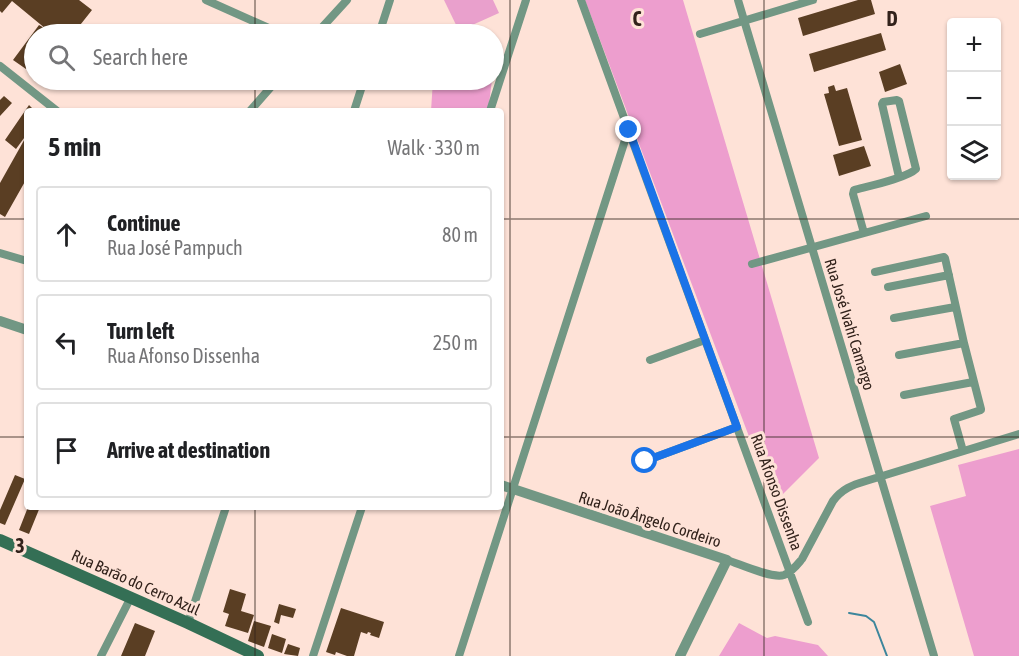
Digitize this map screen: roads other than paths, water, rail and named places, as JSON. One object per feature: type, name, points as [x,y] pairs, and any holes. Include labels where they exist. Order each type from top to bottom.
[{"type":"main road","name":"Rua Barão do Cerro Azul","points":[[0,540],[189,623],[258,656]]},
{"type":"street","points":[[206,0],[260,24]]},
{"type":"street","points":[[325,24],[347,0]]},
{"type":"street","points":[[382,24],[390,0]]},
{"type":"street","points":[[504,68],[526,0]]},
{"type":"street","name":"Rua Afonso Dissenha","points":[[581,0],[808,622]]},
{"type":"street","name":"Rua José Ivahí Camargo","points":[[738,0],[934,656]]},
{"type":"street","points":[[700,34],[813,0]]},
{"type":"street","points":[[0,66],[24,85]]},
{"type":"street","points":[[30,90],[53,108]]},
{"type":"street","points":[[253,108],[268,90]]},
{"type":"street","points":[[355,108],[361,90]]},
{"type":"street","points":[[491,108],[497,90]]},
{"type":"street","points":[[864,233],[854,190],[899,177],[916,169],[897,99],[882,104],[899,177]]},
{"type":"street","points":[[459,656],[629,130]]},
{"type":"street","points":[[752,264],[926,216]]},
{"type":"street","points":[[0,253],[24,260]]},
{"type":"street","points":[[874,272],[944,257],[981,410],[954,419],[963,451]]},
{"type":"street","points":[[888,287],[949,275]]},
{"type":"street","points":[[894,318],[955,307]]},
{"type":"street","points":[[0,321],[24,329]]},
{"type":"street","points":[[650,360],[705,339]]},
{"type":"street","points":[[899,355],[964,343]]},
{"type":"street","points":[[904,395],[973,382]]},
{"type":"street","points":[[645,461],[737,427]]},
{"type":"street","points":[[790,572],[802,559],[838,494],[853,485],[1019,434]]},
{"type":"street","name":"Rua João Ângelo Cordeiro","points":[[504,486],[772,575],[784,575],[790,572]]},
{"type":"street","points":[[189,623],[225,510]]},
{"type":"street","points":[[313,656],[361,510]]},
{"type":"street","points":[[680,656],[727,560]]},
{"type":"street","points":[[101,656],[131,597]]},
{"type":"street","points":[[232,643],[237,656]]},
{"type":"waterway","points":[[849,613],[866,616],[874,622],[887,656]]}]
